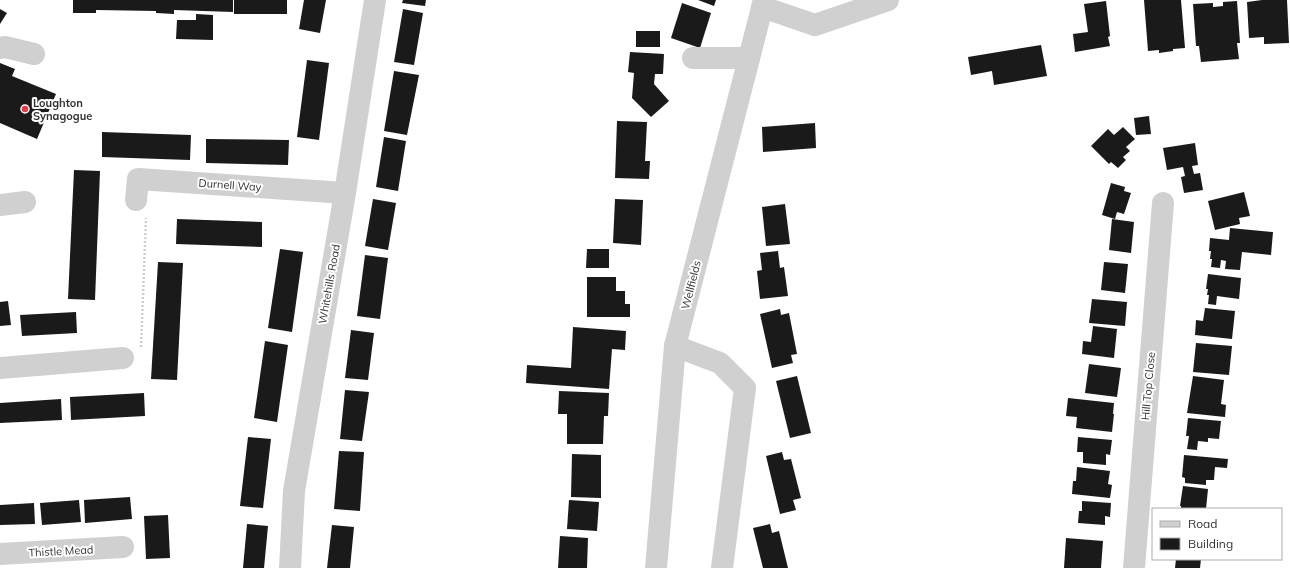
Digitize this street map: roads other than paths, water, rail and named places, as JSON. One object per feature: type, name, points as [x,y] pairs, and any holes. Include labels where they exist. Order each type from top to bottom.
[{"type":"street","name":"Whitehills Road","points":[[290,568],[294,491],[345,193],[375,0]]},
{"type":"street","points":[[763,4],[815,25],[888,0]]},
{"type":"street","name":"Wellfields","points":[[656,568],[675,346],[763,4]]},
{"type":"street","points":[[0,48],[5,47],[34,54]]},
{"type":"street","points":[[693,58],[749,58]]},
{"type":"street","name":"Durnell Way","points":[[136,200],[138,179],[345,193]]},
{"type":"street","points":[[0,205],[25,202]]},
{"type":"street","name":"Hill Top Close","points":[[1134,568],[1163,204]]},
{"type":"street","points":[[675,346],[720,364],[745,388],[722,568]]},
{"type":"street","points":[[0,368],[123,358]]},
{"type":"street","name":"Thistle Mead","points":[[0,554],[123,548]]},
{"type":"place","name":"Loughton Synagogue","points":[[25,109]]}]
